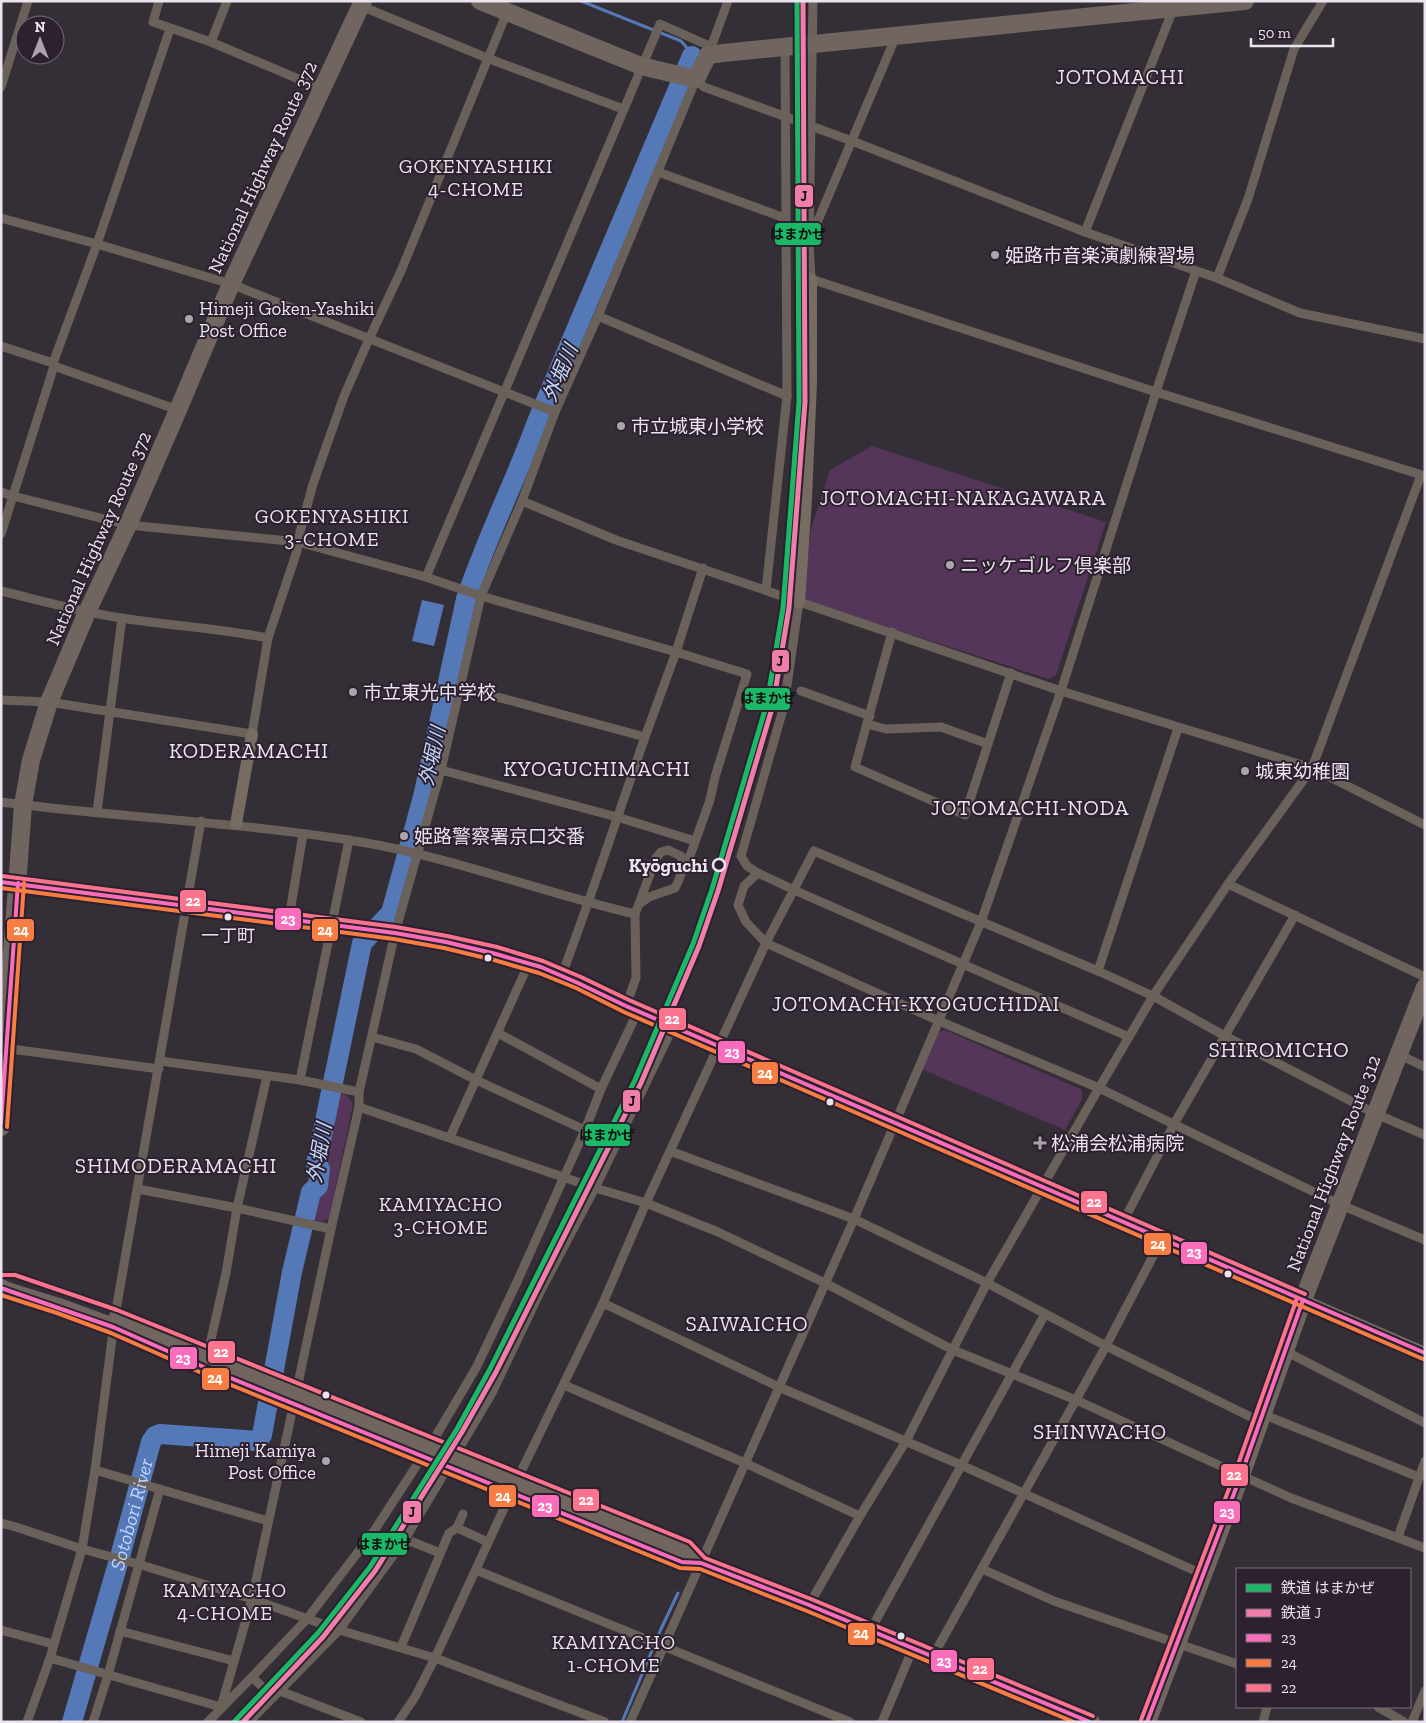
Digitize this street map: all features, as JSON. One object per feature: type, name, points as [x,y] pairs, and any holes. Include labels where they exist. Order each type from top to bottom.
[{"type":"highway","points":[[480,1],[642,66],[691,78],[710,51],[812,44],[1245,1]]},
{"type":"highway","name":"National Highway Route 372","points":[[1,1127],[9,882],[31,760],[49,702],[87,612],[178,410],[231,284],[362,4]]},
{"type":"highway","name":"National Highway Route 312","points":[[1147,1722],[1241,1475],[1302,1300],[1341,1205],[1398,1054],[1421,1004],[1425,987]]},
{"type":"highway","points":[[1,1281],[14,1280],[452,1462],[688,1548],[701,1563],[809,1605],[1091,1722]]},
{"type":"highway","points":[[1,1288],[208,1353],[296,1397]]},
{"type":"street","points":[[1,87],[28,1]]},
{"type":"street","points":[[159,1],[153,22],[211,42],[322,89]]},
{"type":"street","points":[[211,42],[227,1]]},
{"type":"street","points":[[426,577],[660,24],[710,51],[728,1]]},
{"type":"street","points":[[813,1],[809,242],[811,383],[799,602],[784,706],[741,856],[747,866],[794,890],[1129,1037]]},
{"type":"street","points":[[1217,278],[1248,199],[1294,49],[1324,1]]},
{"type":"street","points":[[362,4],[487,58],[623,109]]},
{"type":"street","points":[[1085,232],[1174,7]]},
{"type":"street","points":[[236,824],[268,638],[297,551],[313,484],[344,396],[368,339],[401,271],[507,12]]},
{"type":"street","points":[[1,534],[54,365],[170,29]]},
{"type":"street","points":[[809,242],[896,36]]},
{"type":"street","points":[[766,590],[787,396],[784,46]]},
{"type":"street","points":[[222,1707],[252,1599],[359,1107],[359,1092],[395,933],[441,770],[480,596],[522,501],[555,412],[598,316],[658,172],[691,78],[704,87],[852,141],[1085,232],[1217,278],[1300,313],[1425,339]]},
{"type":"street","points":[[658,172],[784,218]]},
{"type":"street","points":[[1,218],[231,284],[555,412]]},
{"type":"street","points":[[630,1722],[854,1220],[981,922],[1061,690],[1196,271]]},
{"type":"street","points":[[809,1605],[906,1441],[987,1282],[1153,996],[1228,884],[1312,768],[1423,475],[1156,392],[811,279]]},
{"type":"street","points":[[598,316],[787,396]]},
{"type":"street","points":[[1,346],[178,410]]},
{"type":"street","points":[[1,492],[128,524],[298,542],[426,577],[480,596],[747,674],[715,777],[710,800],[690,856],[675,888],[649,896],[639,904]]},
{"type":"street","points":[[522,501],[616,540],[799,602],[1178,728],[1312,768],[1425,825]]},
{"type":"street","points":[[562,976],[644,737],[676,652],[703,568]]},
{"type":"street","points":[[1,591],[87,612],[268,638]]},
{"type":"street","points":[[97,812],[122,618]]},
{"type":"street","points":[[892,632],[855,768],[965,815],[1011,673]]},
{"type":"street","points":[[459,688],[644,737]]},
{"type":"street","points":[[801,691],[886,729],[941,727],[988,744]]},
{"type":"street","points":[[1,700],[49,702],[252,734]]},
{"type":"street","points":[[1098,970],[1178,728]]},
{"type":"street","points":[[441,770],[617,817],[695,841]]},
{"type":"street","points":[[1,802],[236,824],[349,840],[418,853],[588,904],[635,914]]},
{"type":"street","points":[[27,1722],[50,1658],[82,1549],[95,1470],[114,1322],[201,821]]},
{"type":"street","points":[[289,918],[302,834]]},
{"type":"street","points":[[300,1080],[349,840]]},
{"type":"street","points":[[208,1722],[307,1619],[374,1531],[427,1451],[476,1368],[518,1282],[585,1130],[632,1009],[636,978],[635,914],[654,861],[661,852],[668,850],[681,856],[684,866]]},
{"type":"street","points":[[398,1722],[415,1697],[435,1658],[514,1486],[603,1303],[646,1203],[766,943],[814,851],[1098,970],[1153,996],[1225,1036],[1376,1114],[1425,1135]]},
{"type":"street","points":[[758,873],[744,886],[738,905],[746,922],[766,943],[939,1021],[1099,1088],[1341,1205],[1425,1240]]},
{"type":"street","points":[[9,882],[395,933],[464,946],[529,963],[595,990],[673,1027],[1425,1353]]},
{"type":"street","points":[[1228,884],[1425,977]]},
{"type":"street","points":[[1123,1222],[1174,1124],[1295,915]]},
{"type":"street","points":[[450,1137],[529,963]]},
{"type":"street","points":[[249,1722],[339,1630],[405,1539],[452,1462],[491,1395],[541,1290],[595,1188],[673,1027]]},
{"type":"street","points":[[498,1033],[601,1089]]},
{"type":"street","points":[[372,1037],[416,1049],[476,1080],[585,1130]]},
{"type":"street","points":[[3,1048],[300,1080],[359,1092]]},
{"type":"street","points":[[1398,1054],[1425,1067]]},
{"type":"street","points":[[208,1353],[226,1273],[237,1208],[267,1076]]},
{"type":"street","points":[[359,1107],[595,1188],[646,1203],[718,1232],[825,1284],[953,1350],[1076,1400],[1291,1498],[1425,1548]]},
{"type":"street","points":[[670,1152],[854,1220],[987,1282],[1106,1346],[1261,1418],[1420,1484]]},
{"type":"street","points":[[138,1189],[331,1229]]},
{"type":"street","points":[[932,1656],[1106,1346],[1162,1239]]},
{"type":"street","points":[[603,1303],[779,1387],[961,1465],[1202,1574]]},
{"type":"street","points":[[870,1631],[1045,1314]]},
{"type":"street","points":[[1285,1351],[1425,1423]]},
{"type":"street","points":[[564,1385],[745,1463],[860,1516]]},
{"type":"street","points":[[1398,1537],[1420,1484],[1425,1461]]},
{"type":"street","points":[[95,1470],[268,1522]]},
{"type":"street","points":[[93,1722],[160,1489]]},
{"type":"street","points":[[400,1647],[449,1533],[457,1528],[463,1514]]},
{"type":"street","points":[[1,1523],[252,1599],[339,1630],[435,1658],[605,1722]]},
{"type":"street","points":[[457,1528],[488,1542]]},
{"type":"street","points":[[405,1539],[440,1553]]},
{"type":"street","points":[[982,1569],[1054,1601],[1236,1664]]},
{"type":"street","points":[[476,1570],[665,1645],[850,1722]]},
{"type":"street","points":[[1,1630],[53,1644]]},
{"type":"street","points":[[120,1631],[234,1661]]},
{"type":"street","points":[[882,1722],[913,1648]]},
{"type":"street","points":[[50,1658],[222,1707]]},
{"type":"street","points":[[252,1677],[276,1694],[361,1722]]},
{"type":"street","points":[[1412,1722],[1425,1691]]},
{"type":"street","points":[[1263,1722],[1267,1708]]},
{"type":"street","points":[[1380,1708],[1404,1722]]},
{"type":"shaded area","name":"ニッケゴルフ倶楽部","points":[[872,446],[1106,522],[1056,675],[1049,679],[803,600],[811,529],[830,470]]},
{"type":"shaded area","points":[[945,1030],[1082,1090],[1082,1099],[1065,1130],[921,1069],[939,1032]]},
{"type":"shaded area","points":[[326,1090],[346,1095],[353,1104],[329,1218],[322,1222],[301,1217]]},
{"type":"water","points":[[422,600],[444,605],[434,646],[412,641]]},
{"type":"waterway","points":[[581,1],[681,41],[692,56]]},
{"type":"waterway","name":"外堀川","points":[[72,1722],[151,1442],[155,1436],[160,1434],[258,1441],[262,1435],[292,1272],[311,1192],[318,1186],[320,1169],[316,1164],[362,943],[391,913],[423,797],[466,599],[482,554],[692,56]]},
{"type":"waterway","points":[[622,1722],[678,1593]]},
{"type":"rail line","name":"はまかぜ","points":[[234,1722],[318,1633],[370,1567],[457,1429],[490,1369],[635,1080],[693,944],[712,889],[767,703],[783,608],[799,402],[797,1]]},
{"type":"rail line","name":"J","points":[[243,1722],[323,1637],[375,1571],[462,1432],[496,1372],[641,1083],[699,946],[718,891],[773,705],[789,608],[805,402],[803,1]]},
{"type":"transit line","name":"22","points":[[2,876],[396,927],[497,947],[543,961],[1305,1294]]},
{"type":"transit line","name":"23","points":[[1,882],[395,933],[446,942],[541,967],[626,1006],[1425,1353]]},
{"type":"transit line","name":"23","points":[[1,1123],[18,883]]},
{"type":"transit line","name":"24","points":[[7,1127],[24,883]]},
{"type":"transit line","name":"24","points":[[1,888],[394,939],[444,948],[539,973],[576,988],[624,1012],[1423,1359]]},
{"type":"transit line","name":"22","points":[[1,1275],[15,1275],[117,1310],[690,1542],[705,1558],[811,1599],[1093,1716]]},
{"type":"transit line","name":"23","points":[[1,1288],[113,1327],[206,1368],[682,1562],[701,1563],[809,1605],[1090,1722]]},
{"type":"transit line","name":"24","points":[[1,1295],[111,1333],[204,1374],[680,1568],[700,1569],[807,1611],[1074,1722]]},
{"type":"transit line","name":"22","points":[[1141,1720],[1235,1473],[1297,1298]]},
{"type":"transit line","name":"23","points":[[1147,1722],[1241,1475],[1303,1300]]},
{"type":"place","name":"姫路市音楽演劇練習場","points":[[995,255]]},
{"type":"place","name":"Himeji Goken-Yashiki Post Office","points":[[189,319]]},
{"type":"place","name":"市立城東小学校","points":[[621,426]]},
{"type":"place","name":"ニッケゴルフ倶楽部","points":[[950,565]]},
{"type":"place","name":"市立東光中学校","points":[[353,692]]},
{"type":"place","name":"城東幼稚園","points":[[1245,771]]},
{"type":"place","name":"姫路警察署京口交番","points":[[404,836]]},
{"type":"place","name":"Kyōguchi","points":[[719,865]]},
{"type":"place","name":"一丁町","points":[[228,917]]},
{"type":"place","name":"松浦会松浦病院","points":[[1040,1143]]},
{"type":"place","name":"Himeji Kamiya Post Office","points":[[326,1461]]},
{"type":"district","name":"JOTOMACHI","points":[[1120,77]]},
{"type":"district","name":"GOKENYASHIKI 4-CHOME","points":[[476,178]]},
{"type":"district","name":"JOTOMACHI-NAKAGAWARA","points":[[963,498]]},
{"type":"district","name":"GOKENYASHIKI 3-CHOME","points":[[332,528]]},
{"type":"district","name":"KODERAMACHI","points":[[249,751]]},
{"type":"district","name":"KYOGUCHIMACHI","points":[[597,769]]},
{"type":"district","name":"JOTOMACHI-NODA","points":[[1030,808]]},
{"type":"district","name":"JOTOMACHI-KYOGUCHIDAI","points":[[916,1004]]},
{"type":"district","name":"SHIROMICHO","points":[[1279,1050]]},
{"type":"district","name":"SHIMODERAMACHI","points":[[176,1166]]},
{"type":"district","name":"KAMIYACHO 3-CHOME","points":[[441,1216]]},
{"type":"district","name":"SAIWAICHO","points":[[747,1324]]},
{"type":"district","name":"SHINWACHO","points":[[1100,1432]]},
{"type":"district","name":"KAMIYACHO 4-CHOME","points":[[225,1602]]},
{"type":"district","name":"KAMIYACHO 1-CHOME","points":[[614,1654]]},
{"type":"water label","name":"Sotobori River","points":[[130,1514]]}]
